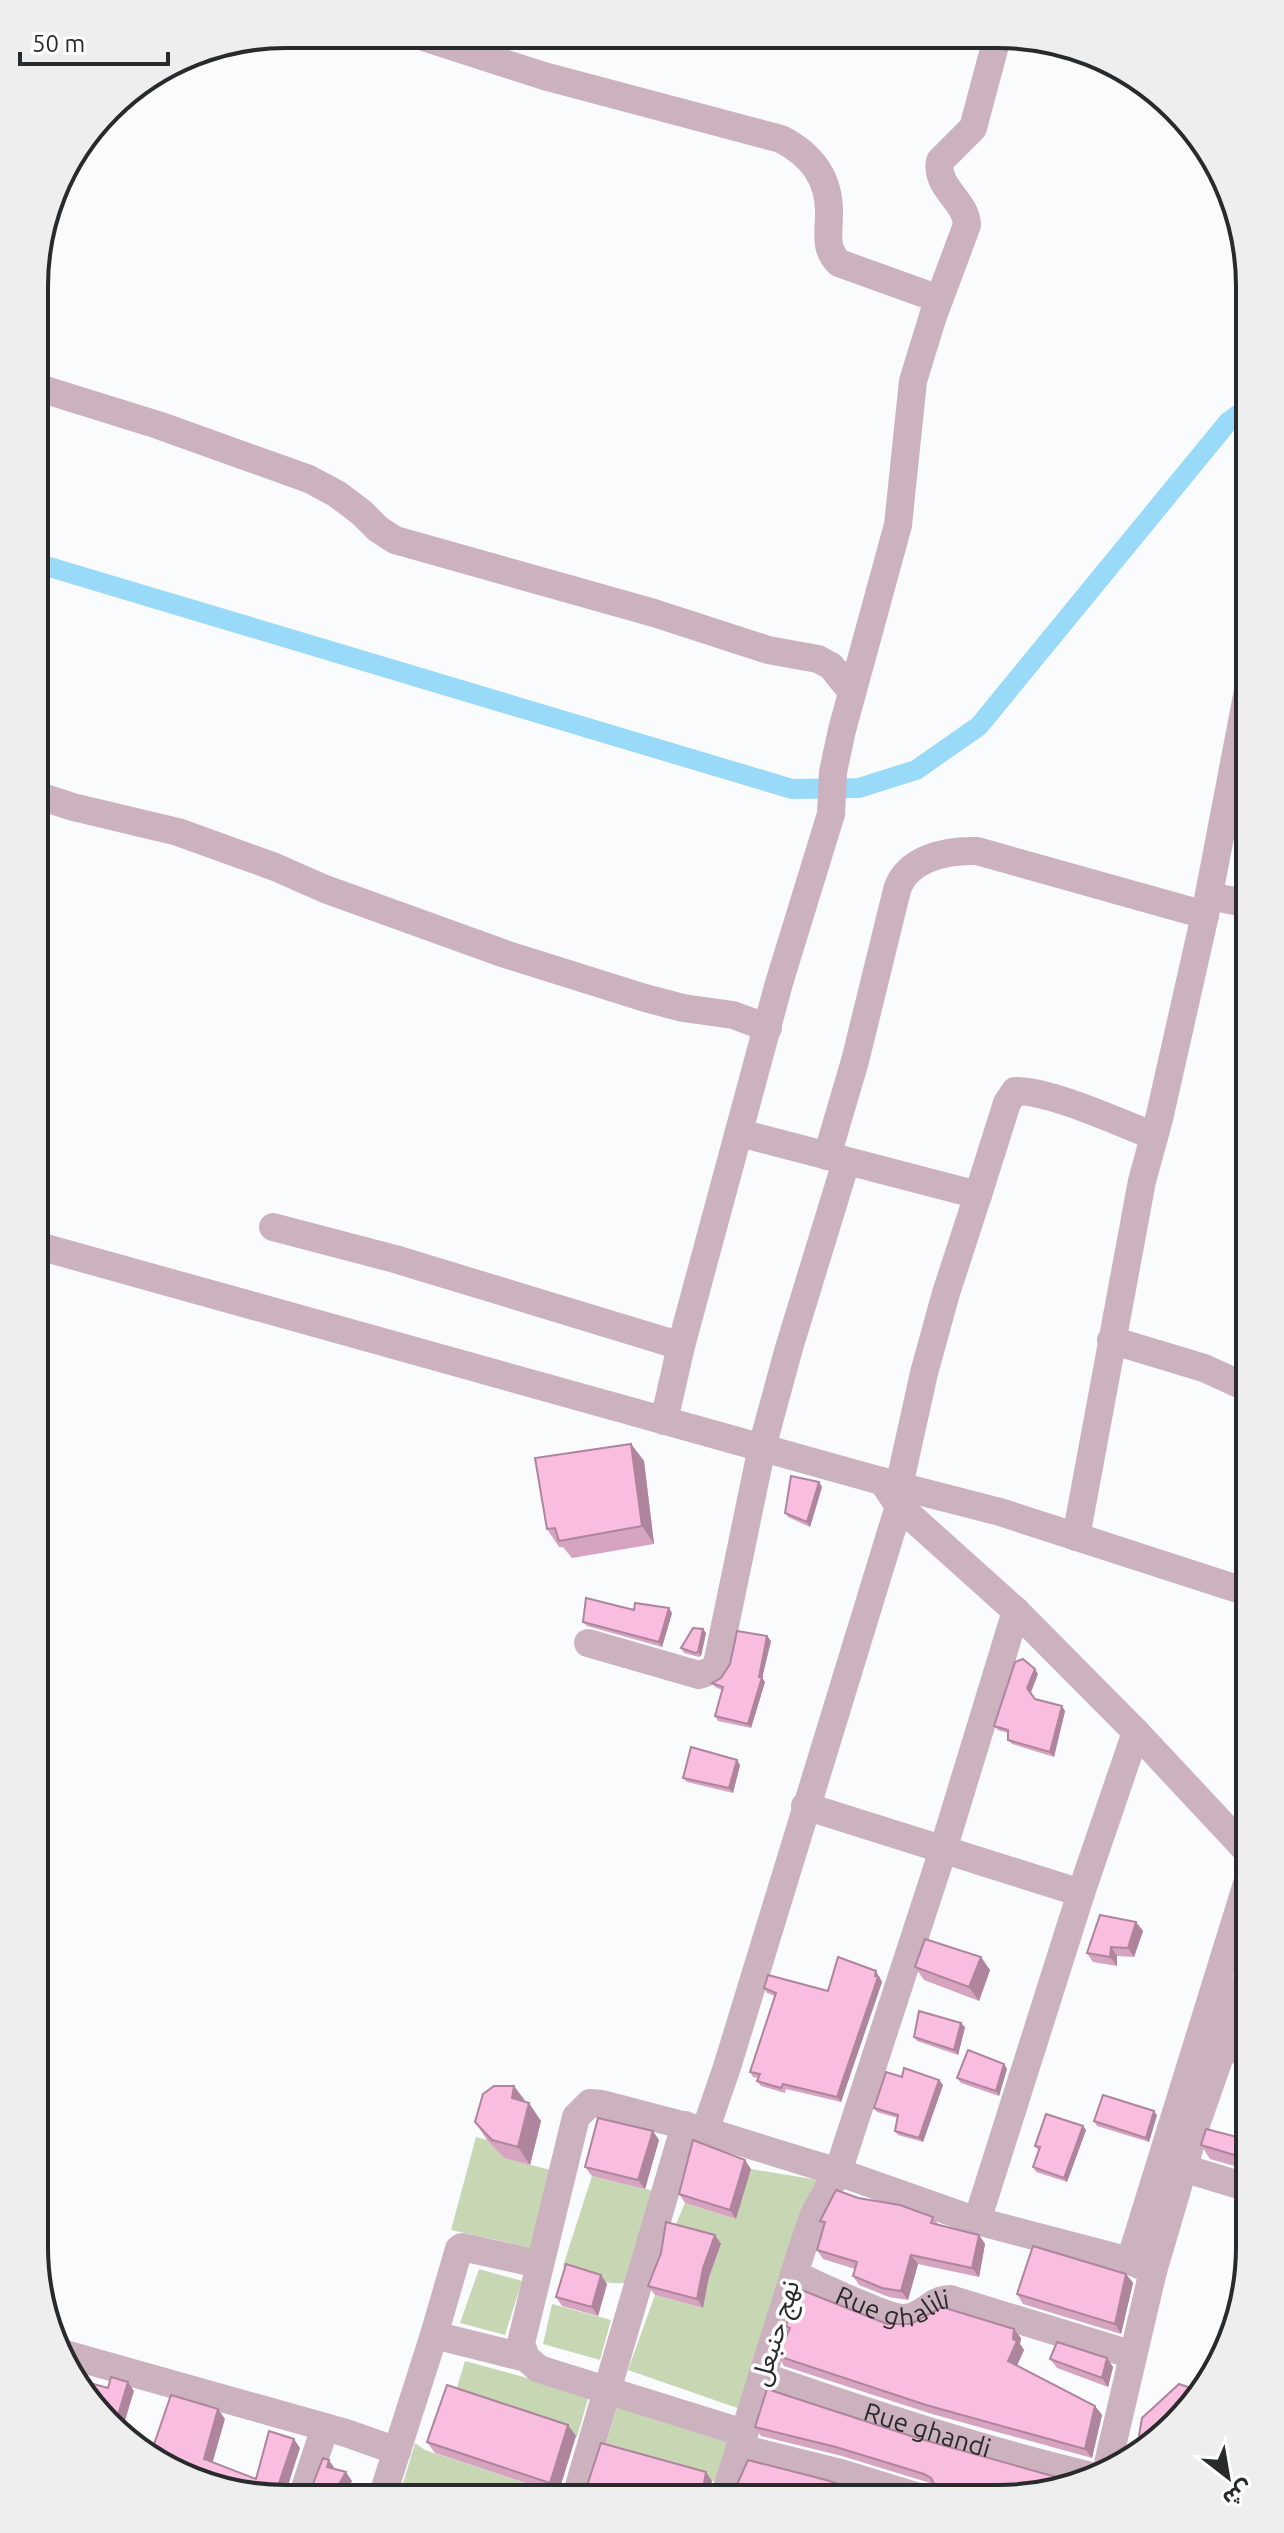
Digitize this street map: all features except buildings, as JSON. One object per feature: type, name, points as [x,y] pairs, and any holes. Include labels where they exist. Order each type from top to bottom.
[{"type":"street","points":[[664,1421],[681,1346],[768,1028],[831,814],[833,772],[898,525],[913,381],[967,225],[964,211],[940,177],[940,161],[973,128],[994,48]]},
{"type":"street","points":[[460,49],[544,76],[781,139],[798,148],[815,164],[827,189],[827,240],[832,256],[839,263],[939,299]]},
{"type":"street","points":[[48,391],[173,430],[309,479],[337,494],[395,540],[654,613],[768,650],[825,661],[852,692]]},
{"type":"street","points":[[1076,1537],[1142,1181],[1207,906],[1236,755]]},
{"type":"street","points":[[48,799],[178,832],[339,894],[533,963],[645,998],[683,1008],[733,1015],[768,1028]]},
{"type":"street","points":[[588,1643],[699,1675],[714,1668],[762,1447],[836,1159],[855,1061],[897,890],[905,872],[919,863],[955,850],[977,851],[1207,906],[1236,905]]},
{"type":"street","points":[[579,2485],[695,2128],[727,2067],[805,1806],[946,1293],[1007,1103],[1015,1091],[1024,1091],[1072,1104],[1154,1136]]},
{"type":"street","points":[[740,1133],[978,1195]]},
{"type":"street","points":[[273,1227],[395,1259],[681,1346]]},
{"type":"street","points":[[48,1249],[762,1447],[894,1491],[1000,1512],[1235,1588]]},
{"type":"street","points":[[1111,1340],[1204,1368],[1235,1382]]},
{"type":"street","points":[[894,1491],[1136,1732],[1235,1838]]},
{"type":"street","name":"نهج حنبعل","points":[[728,2485],[814,2214],[838,2172],[943,1850],[1016,1611]]},
{"type":"street","points":[[977,2221],[1081,1893],[1136,1732]]},
{"type":"street","points":[[805,1806],[1081,1893]]},
{"type":"street","points":[[1110,2456],[1133,2355],[1142,2266],[1235,1928]]},
{"type":"street","points":[[1142,2266],[1235,2052]]},
{"type":"street","points":[[526,2358],[521,2343],[539,2264],[576,2117],[590,2103],[695,2128],[838,2172],[977,2221],[1142,2266]]},
{"type":"street","points":[[1183,2168],[1235,2184]]},
{"type":"street","points":[[386,2485],[460,2247],[539,2264]]},
{"type":"street","name":"Rue ghalili","points":[[794,2274],[898,2318],[917,2316],[935,2302],[950,2299],[1133,2355]]},
{"type":"street","points":[[434,2335],[526,2358],[539,2369],[742,2441],[879,2485]]},
{"type":"street","points":[[76,2357],[325,2427],[397,2451]]},
{"type":"street","name":"Rue ghandi","points":[[762,2376],[929,2432],[1075,2472]]},
{"type":"street","points":[[306,2485],[325,2427]]},
{"type":"green space","points":[[476,2137],[487,2140],[504,2158],[554,2171],[532,2248],[451,2230]]},
{"type":"green space","points":[[751,2169],[818,2180],[746,2411],[628,2370],[655,2295],[703,2308],[709,2277],[721,2245],[673,2231],[685,2203],[736,2219]]},
{"type":"green space","points":[[592,2176],[655,2191],[625,2283],[592,2280],[563,2266]]},
{"type":"green space","points":[[479,2269],[522,2281],[505,2335],[460,2323]]},
{"type":"green space","points":[[552,2304],[611,2320],[600,2360],[543,2344]]},
{"type":"green space","points":[[465,2361],[589,2395],[577,2437],[454,2397]]},
{"type":"green space","points":[[619,2400],[735,2437],[720,2483],[604,2451]]},
{"type":"green space","points":[[415,2443],[425,2450],[531,2485],[403,2485]]},
{"type":"waterway","points":[[48,567],[792,789],[859,788],[916,770],[979,726],[1228,422],[1236,416]]}]
